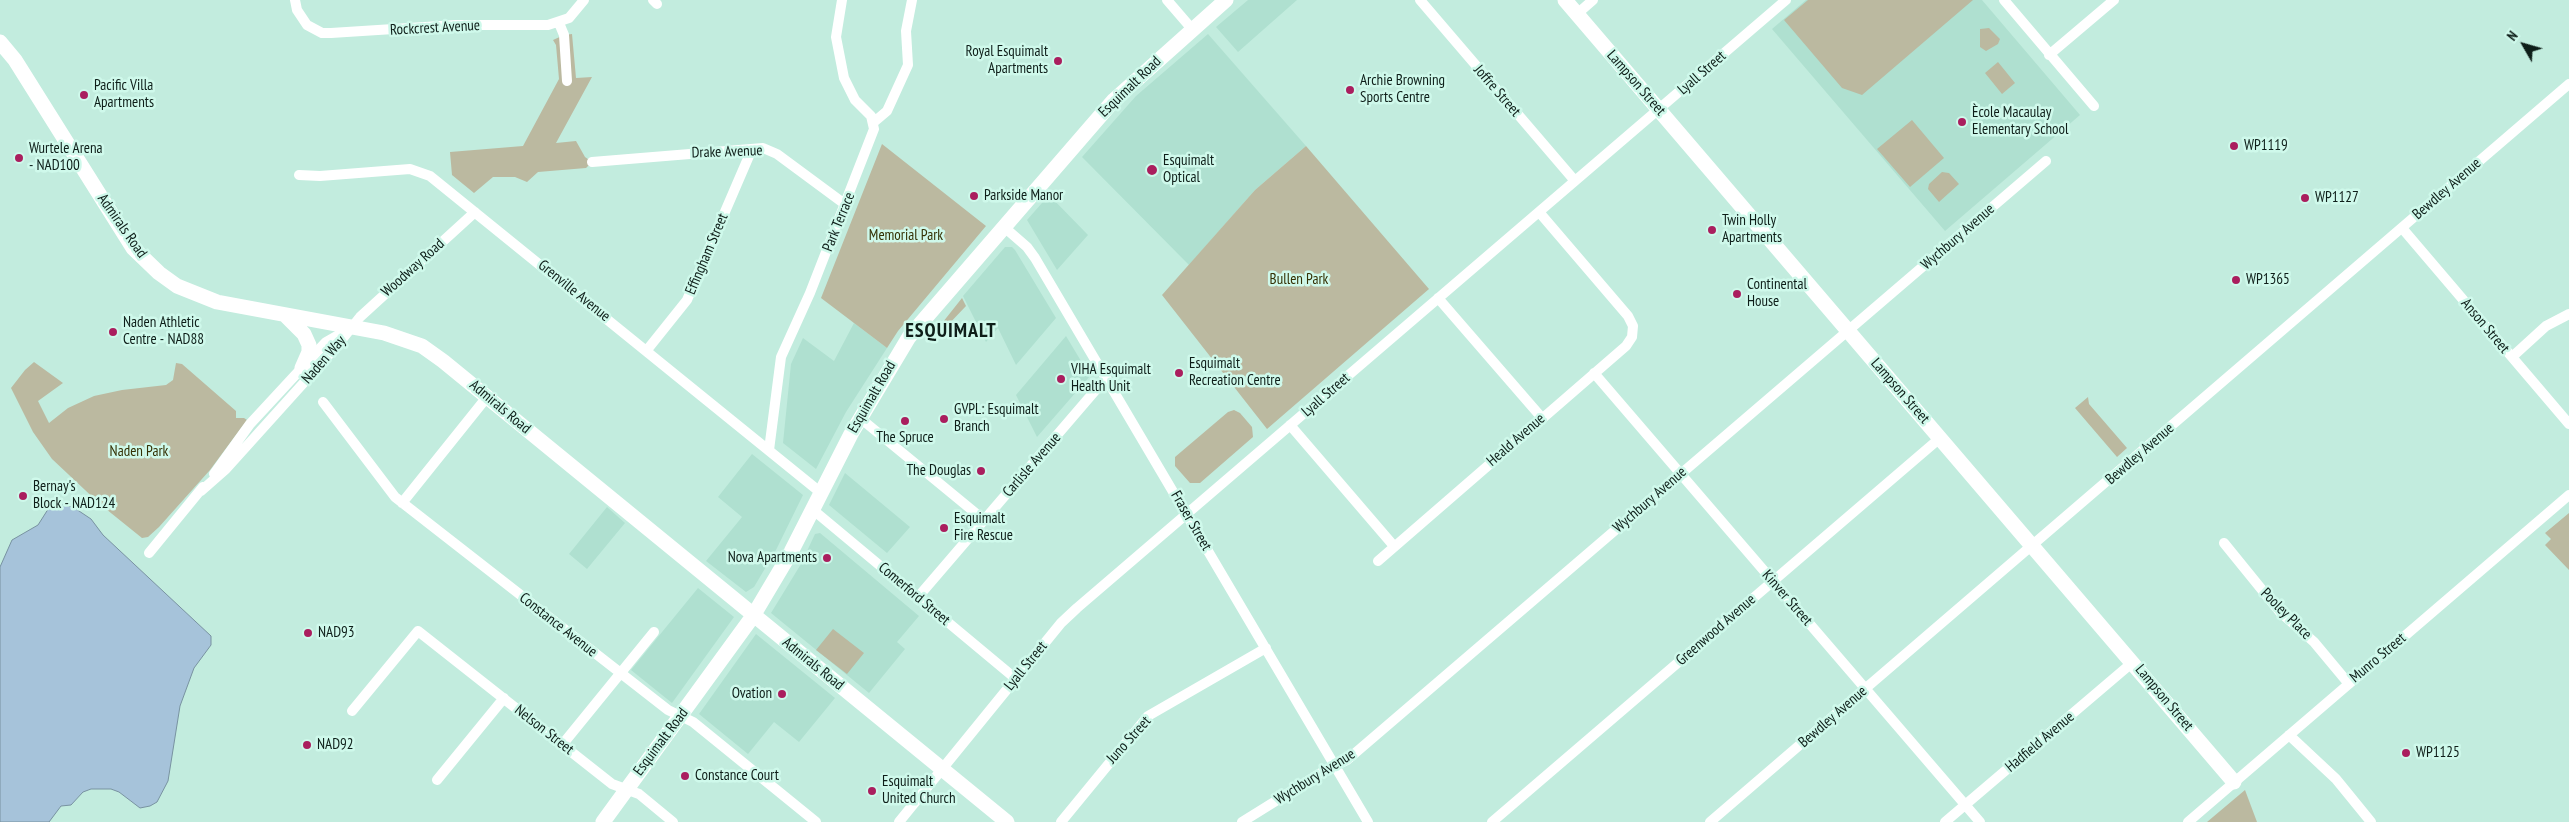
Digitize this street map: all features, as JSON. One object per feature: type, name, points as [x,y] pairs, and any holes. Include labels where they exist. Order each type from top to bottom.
[{"type":"main road","name":"Esquimalt Road","points":[[603,822],[625,789],[753,616],[791,552],[820,492],[860,418],[909,337],[1128,85],[1226,0]]},
{"type":"main road","name":"Lampson Street","points":[[1565,0],[2134,662],[2234,782]]},
{"type":"main road","name":"Admirals Road","points":[[0,42],[15,60],[133,248],[177,286],[217,302],[398,336],[422,346],[1007,822]]},
{"type":"main road","points":[[286,316],[304,334],[309,344],[309,352],[302,368]]},
{"type":"street","name":"Rockcrest Avenue","points":[[295,0],[301,18],[314,30],[322,33],[456,25],[538,26],[559,23]]},
{"type":"street","points":[[568,81],[564,34],[559,23],[573,14],[584,0]]},
{"type":"street","points":[[842,0],[837,44],[844,78],[850,93],[871,116],[874,122]]},
{"type":"street","name":"Park Terrace","points":[[770,450],[781,357],[810,293],[846,205],[873,135],[874,122],[887,111],[906,70],[908,59],[906,31],[912,0]]},
{"type":"street","points":[[1167,0],[1192,29]]},
{"type":"street","name":"Joffre Street","points":[[1420,0],[1575,181]]},
{"type":"street","points":[[1577,14],[1593,0]]},
{"type":"street","name":"Lyall Street","points":[[899,822],[1077,608],[1786,0]]},
{"type":"street","points":[[2004,0],[2094,106]]},
{"type":"street","points":[[2049,54],[2114,0]]},
{"type":"street","name":"Bewdley Avenue","points":[[1710,822],[2569,84]]},
{"type":"street","name":"Effingham Street","points":[[646,350],[687,300],[752,148]]},
{"type":"street","name":"Drake Avenue","points":[[592,162],[763,148],[777,154],[846,205]]},
{"type":"street","name":"Wychbury Avenue","points":[[1242,822],[1354,754],[2046,161]]},
{"type":"street","name":"Grenville Avenue","points":[[298,175],[320,176],[415,170],[434,179],[820,492]]},
{"type":"street","name":"Woodway Road","points":[[352,327],[360,316],[475,212]]},
{"type":"street","name":"Heald Avenue","points":[[1378,561],[1393,545],[1626,346],[1634,331],[1628,316],[1539,212]]},
{"type":"street","name":"Fraser Street","points":[[1004,226],[1032,254],[1368,822]]},
{"type":"street","name":"Anson Street","points":[[2402,228],[2569,424]]},
{"type":"street","points":[[1438,298],[1542,418]]},
{"type":"street","points":[[2512,357],[2546,326],[2569,314]]},
{"type":"street","name":"Naden Way","points":[[149,553],[201,491],[250,424],[326,342],[352,327]]},
{"type":"street","name":"Naden Way","points":[[201,491],[226,469],[352,327]]},
{"type":"street","name":"Kinver Street","points":[[1594,373],[1980,822]]},
{"type":"street","name":"Carlisle Avenue","points":[[918,597],[1106,378]]},
{"type":"street","points":[[402,503],[487,397]]},
{"type":"street","name":"Constance Avenue","points":[[323,402],[394,497],[620,673],[680,716],[693,722],[816,822]]},
{"type":"street","points":[[860,418],[984,520]]},
{"type":"street","points":[[1290,425],[1393,545]]},
{"type":"street","name":"Greenwood Avenue","points":[[1492,822],[1940,438]]},
{"type":"street","name":"Munro Street","points":[[2188,822],[2569,495]]},
{"type":"street","name":"Comerford Street","points":[[812,509],[1016,679]]},
{"type":"street","name":"Pooley Place","points":[[2224,543],[2280,612],[2314,642],[2348,684]]},
{"type":"street","name":"Nelson Street","points":[[352,711],[418,631],[612,784],[639,794],[673,822]]},
{"type":"street","points":[[562,745],[654,632]]},
{"type":"street","name":"Juno Street","points":[[1061,822],[1148,716],[1266,648]]},
{"type":"street","name":"Hadfield Avenue","points":[[1945,822],[2134,662]]},
{"type":"street","points":[[437,780],[504,698]]},
{"type":"street","points":[[2289,735],[2336,780],[2371,822]]},
{"type":"shaded area","points":[[1248,0],[1297,0],[1238,52],[1216,27]]},
{"type":"shaded area","name":"Ècole Macaulay Elementary School","points":[[1806,0],[1982,0],[2080,115],[1945,231],[1772,29]]},
{"type":"shaded area","points":[[1208,34],[1306,146],[1255,190],[1189,265],[1082,157],[1136,96]]},
{"type":"shaded area","points":[[1049,195],[1088,235],[1057,270],[1027,220]]},
{"type":"shaded area","points":[[1005,247],[1012,247],[1015,250],[1056,318],[1016,365],[998,328],[986,342],[963,296]]},
{"type":"shaded area","points":[[854,323],[887,348],[846,412],[816,469],[783,443],[791,364],[803,338],[834,361]]},
{"type":"shaded area","points":[[1066,336],[1090,376],[1037,437],[1016,395]]},
{"type":"shaded area","points":[[752,454],[803,495],[776,550],[754,587],[746,592],[706,561],[742,517],[718,497]]},
{"type":"shaded area","points":[[845,473],[910,527],[887,553],[829,505]]},
{"type":"shaded area","points":[[607,507],[625,523],[587,569],[569,554]]},
{"type":"shaded area","points":[[820,533],[919,616],[897,642],[905,649],[869,693],[771,613],[801,564],[815,534]]},
{"type":"shaded area","points":[[698,588],[734,617],[672,703],[631,670]]},
{"type":"shaded area","points":[[756,634],[835,698],[799,742],[774,722],[748,754],[699,714]]},
{"type":"green space","points":[[1808,0],[1973,0],[1862,95],[1842,88],[1784,20]]},
{"type":"green space","points":[[1989,28],[2000,39],[1998,44],[1986,51],[1980,47],[1980,29]]},
{"type":"green space","points":[[572,34],[576,78],[592,77],[556,143],[576,141],[585,157],[592,162],[586,168],[538,172],[527,182],[515,177],[493,177],[474,193],[452,175],[450,152],[523,146],[559,79],[556,45],[553,40]]},
{"type":"green space","points":[[1998,62],[2015,83],[2002,94],[1985,73]]},
{"type":"green space","points":[[1912,120],[1944,158],[1910,187],[1877,149]]},
{"type":"green space","name":"Memorial Park","points":[[882,144],[986,226],[898,331],[887,348],[821,298]]},
{"type":"green space","name":"Bullen Park","points":[[1306,146],[1429,289],[1267,429],[1162,295],[1255,190]]},
{"type":"green space","points":[[1942,172],[1949,173],[1959,184],[1939,202],[1928,189],[1929,184]]},
{"type":"green space","points":[[962,298],[966,306],[946,327],[942,333],[943,337],[938,333],[941,329],[939,327]]},
{"type":"green space","name":"Naden Park","points":[[34,362],[63,383],[38,401],[49,423],[68,408],[94,396],[122,390],[166,385],[173,380],[176,363],[182,364],[236,411],[236,418],[247,420],[210,470],[159,527],[148,537],[142,538],[101,505],[52,459],[33,432],[11,388]]},
{"type":"green space","points":[[2088,397],[2089,404],[2127,448],[2117,457],[2075,408]]},
{"type":"green space","points":[[1234,410],[1240,413],[1252,427],[1253,437],[1200,483],[1190,483],[1175,466],[1175,457],[1228,412]]},
{"type":"green space","points":[[2569,513],[2569,570],[2545,545],[2551,539],[2545,533]]},
{"type":"green space","points":[[833,629],[864,653],[847,674],[816,650]]},
{"type":"green space","points":[[2245,790],[2257,822],[2207,822]]},
{"type":"water","points":[[52,503],[73,507],[91,519],[103,535],[211,636],[211,645],[194,668],[180,706],[168,781],[157,802],[140,808],[119,792],[111,789],[91,789],[83,792],[71,805],[61,806],[49,822],[0,822],[0,567],[12,540],[38,525]]},
{"type":"place","name":"Royal Esquimalt Apartments","points":[[1058,61]]},
{"type":"place","name":"Archie Browning Sports Centre","points":[[1350,90]]},
{"type":"place","name":"Pacific Villa Apartments","points":[[84,95]]},
{"type":"place","name":"Ècole Macaulay Elementary School","points":[[1962,122]]},
{"type":"place","name":"WP1119","points":[[2234,146]]},
{"type":"place","name":"Wurtele Arena - NAD100","points":[[19,158]]},
{"type":"place","name":"Esquimalt Optical","points":[[1152,170]]},
{"type":"place","name":"Parkside Manor","points":[[974,196]]},
{"type":"place","name":"WP1127","points":[[2305,198]]},
{"type":"place","name":"Twin Holly Apartments","points":[[1712,230]]},
{"type":"place","name":"WP1365","points":[[2236,280]]},
{"type":"place","name":"Continental House","points":[[1737,294]]},
{"type":"place","name":"Naden Athletic Centre - NAD88","points":[[113,332]]},
{"type":"place","name":"Esquimalt Recreation Centre","points":[[1179,373]]},
{"type":"place","name":"VIHA Esquimalt Health Unit","points":[[1061,379]]},
{"type":"place","name":"GVPL: Esquimalt Branch","points":[[944,419]]},
{"type":"place","name":"The Spruce","points":[[905,421]]},
{"type":"place","name":"The Douglas","points":[[981,471]]},
{"type":"place","name":"Bernay's Block - NAD124","points":[[23,496]]},
{"type":"place","name":"Esquimalt Fire Rescue","points":[[944,528]]},
{"type":"place","name":"Nova Apartments","points":[[827,558]]},
{"type":"place","name":"NAD93","points":[[308,633]]},
{"type":"place","name":"Ovation","points":[[782,694]]},
{"type":"place","name":"NAD92","points":[[307,745]]},
{"type":"place","name":"WP1125","points":[[2406,753]]},
{"type":"place","name":"Constance Court","points":[[685,776]]},
{"type":"place","name":"Esquimalt United Church","points":[[872,791]]},
{"type":"district","name":"ESQUIMALT","points":[[951,331]]}]
